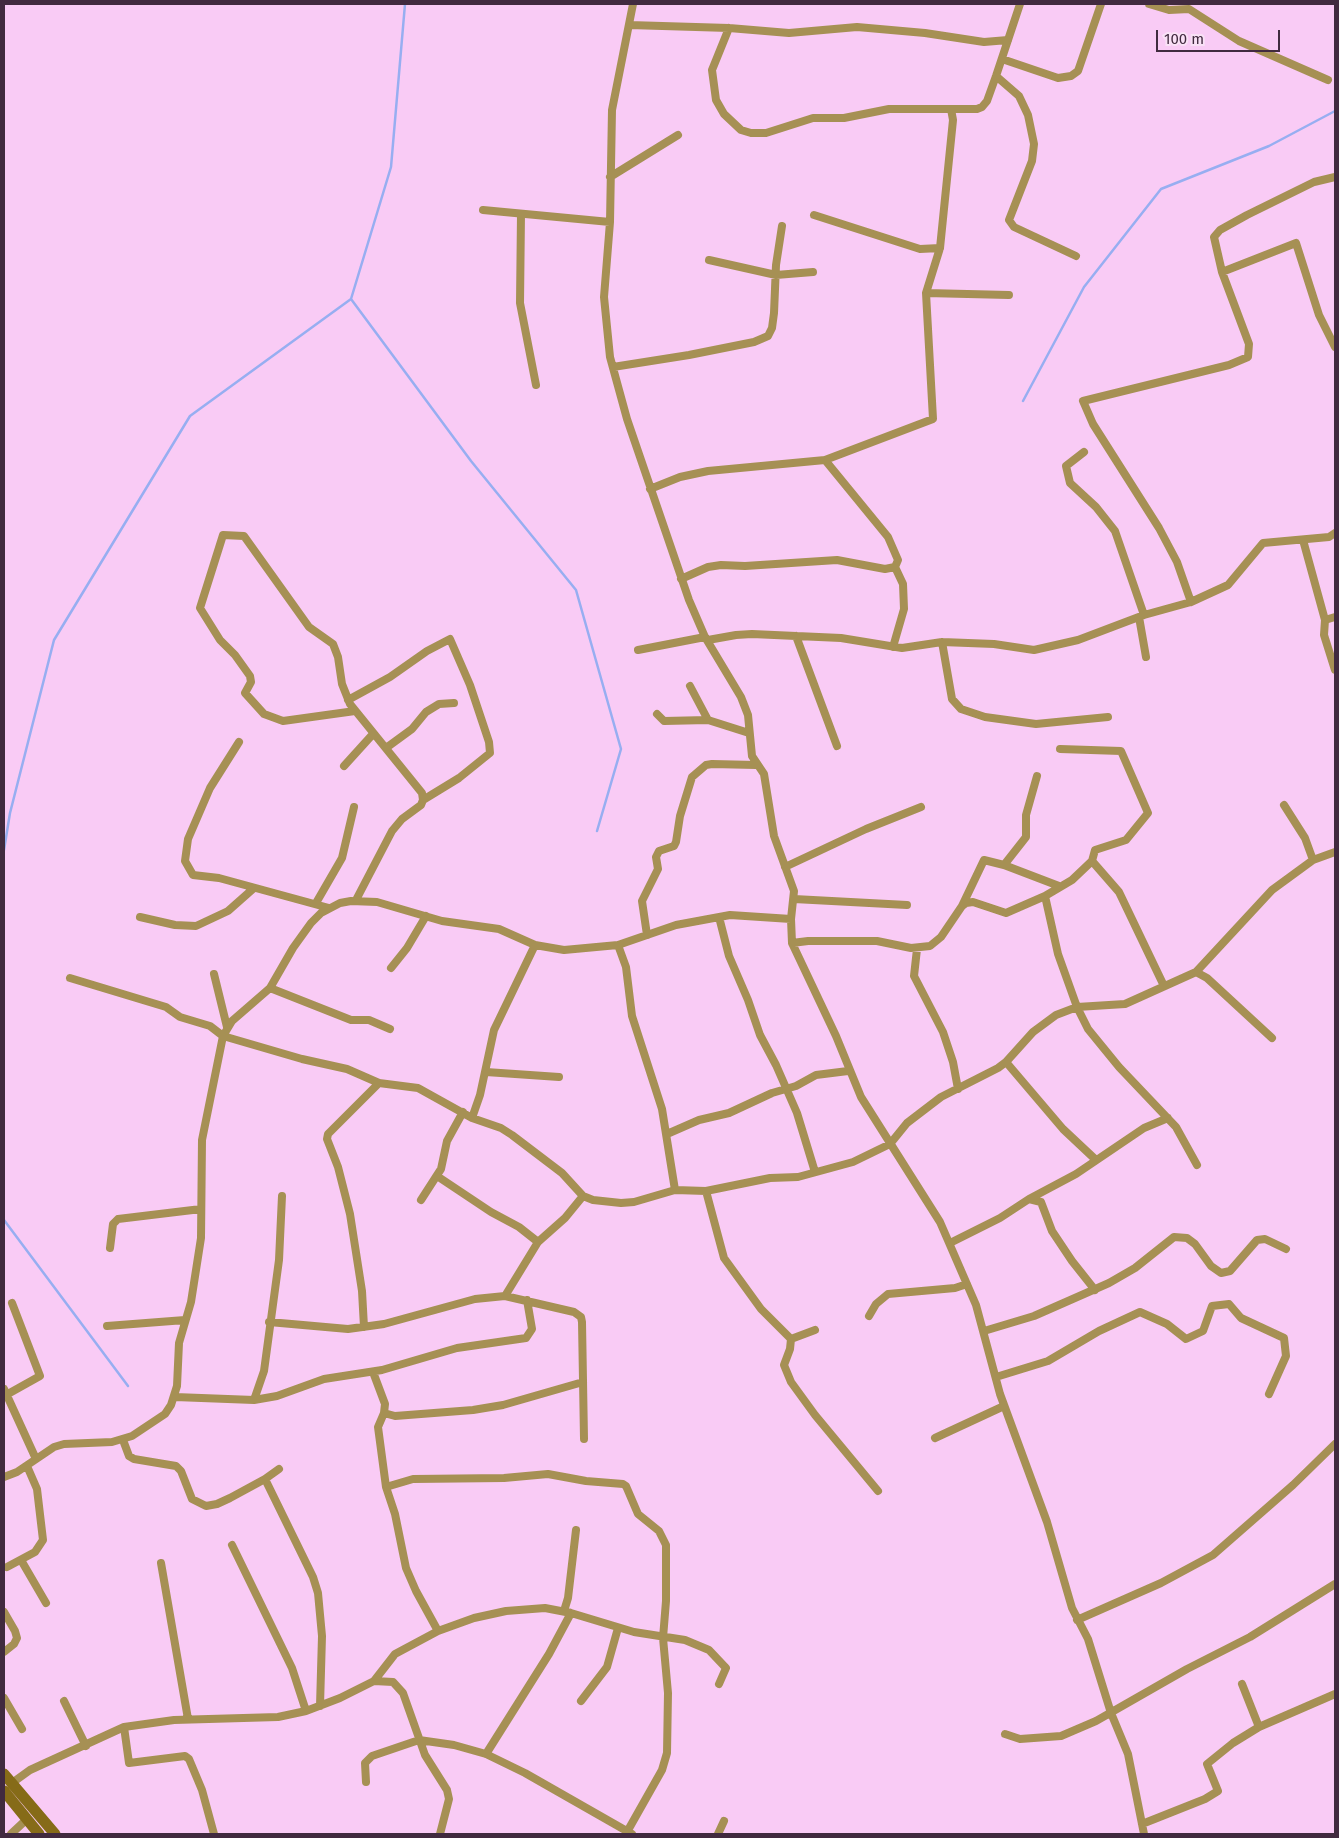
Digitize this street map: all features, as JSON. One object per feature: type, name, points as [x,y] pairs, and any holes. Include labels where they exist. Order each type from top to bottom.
[{"type":"main road","points":[[4,1774],[8,1787],[27,1819],[39,1834]]},
{"type":"main road","points":[[8,1787],[54,1834]]},
{"type":"street","points":[[634,4],[612,110],[610,222],[604,297],[613,367],[650,489],[682,579],[706,638],[741,697],[748,715],[752,756],[756,765],[764,774],[774,836],[794,891],[791,919],[792,943],[836,1036],[848,1071],[870,1115],[940,1222],[967,1284],[984,1332],[1004,1406],[1041,1506],[1077,1620],[1088,1639],[1112,1713],[1128,1754],[1144,1834]]},
{"type":"street","points":[[729,28],[712,70],[712,85],[716,100],[724,114],[741,130],[751,133],[766,133],[813,118],[844,118],[889,109],[977,109],[982,107],[987,102],[1020,4]]},
{"type":"street","points":[[1002,59],[1058,78],[1071,76],[1078,71],[1101,4]]},
{"type":"street","points":[[1149,4],[1169,10],[1191,6],[1239,41],[1328,80]]},
{"type":"street","points":[[629,25],[789,32],[857,27],[925,33],[984,42],[1008,40]]},
{"type":"street","points":[[996,76],[1018,96],[1028,115],[1034,144],[1032,161],[1009,220],[1014,227],[1076,256]]},
{"type":"street","points":[[650,489],[680,477],[708,471],[825,460],[933,419],[926,293],[940,248],[953,120],[951,109]]},
{"type":"street","points":[[610,177],[678,135]]},
{"type":"street","points":[[1192,602],[1177,562],[1159,528],[1093,424],[1083,401],[1230,365],[1248,357],[1249,344],[1222,272],[1214,237],[1220,230],[1314,182],[1335,179]]},
{"type":"street","points":[[483,210],[610,222]]},
{"type":"street","points":[[521,214],[520,304],[536,385]]},
{"type":"street","points":[[814,215],[920,250],[940,248]]},
{"type":"street","points":[[613,367],[689,355],[754,342],[768,336],[772,328],[774,313],[782,226]]},
{"type":"street","points":[[1222,272],[1296,243],[1319,315],[1335,347]]},
{"type":"street","points":[[709,260],[776,275],[813,272]]},
{"type":"street","points":[[926,293],[1009,296]]},
{"type":"street","points":[[1084,452],[1066,466],[1070,483],[1096,507],[1115,531],[1141,616],[1146,657]]},
{"type":"street","points":[[825,460],[888,537],[898,560],[896,567],[903,584],[904,609],[893,647]]},
{"type":"street","points":[[638,650],[706,638],[736,635],[796,636],[853,640],[893,647],[942,642],[994,644],[1034,650],[1078,640],[1141,616],[1192,602],[1228,585],[1263,543],[1329,537],[1335,533]]},
{"type":"street","points":[[354,711],[283,721],[264,714],[245,693],[251,682],[250,676],[235,655],[220,640],[200,608],[222,534],[244,536],[309,626],[333,644],[348,700],[354,711],[422,793],[423,800],[421,805],[396,825],[356,900]]},
{"type":"street","points":[[1303,540],[1325,620],[1324,635],[1335,670]]},
{"type":"street","points":[[682,579],[708,567],[721,565],[745,566],[837,560],[885,569],[896,567]]},
{"type":"street","points":[[1325,620],[1335,617]]},
{"type":"street","points":[[796,636],[837,746]]},
{"type":"street","points":[[348,700],[450,639],[470,686],[489,742],[490,754],[459,778],[423,800]]},
{"type":"street","points":[[942,642],[952,699],[961,709],[985,717],[1036,724],[1108,717]]},
{"type":"street","points":[[690,686],[708,720]]},
{"type":"street","points":[[386,748],[412,729],[426,712],[439,704],[454,702]]},
{"type":"street","points":[[657,714],[664,720],[708,720],[749,733]]},
{"type":"street","points":[[344,766],[374,734]]},
{"type":"street","points":[[239,742],[210,788],[188,839],[185,860],[193,875],[219,878],[329,908]]},
{"type":"street","points":[[962,906],[973,902],[1006,913],[1045,896],[1072,880],[1092,861],[1095,850],[1126,840],[1148,813],[1121,751],[1106,749],[1060,749]]},
{"type":"street","points":[[647,935],[642,901],[658,869],[656,856],[659,851],[674,846],[676,842],[680,816],[692,777],[703,767],[712,764],[756,765]]},
{"type":"street","points":[[1004,864],[1026,836],[1026,815],[1037,776]]},
{"type":"street","points":[[1284,805],[1305,838],[1313,860]]},
{"type":"street","points":[[316,904],[342,858],[354,807]]},
{"type":"street","points":[[785,867],[866,829],[922,807]]},
{"type":"street","points":[[70,978],[166,1007],[180,1017],[210,1026],[223,1036],[302,1059],[347,1069],[379,1083],[418,1088],[472,1118],[501,1128],[512,1135],[541,1160],[562,1173],[583,1196],[593,1200],[622,1204],[675,1190],[706,1191],[815,1172],[853,1162],[890,1144],[907,1123],[941,1097],[1006,1062],[1033,1032],[1056,1015],[1077,1008],[1125,1004],[1196,972],[1272,890],[1313,860],[1335,852]]},
{"type":"street","points":[[792,943],[808,941],[878,941],[918,948],[936,943],[962,906],[984,860],[1004,864],[1059,886]]},
{"type":"street","points":[[1092,861],[1119,892],[1164,986]]},
{"type":"street","points":[[140,917],[176,925],[196,926],[228,911],[254,888]]},
{"type":"street","points":[[1045,896],[1058,954],[1077,1008],[1094,1037],[1119,1067],[1176,1127],[1197,1165]]},
{"type":"street","points":[[794,899],[907,905]]},
{"type":"street","points":[[4,1477],[27,1466],[54,1447],[64,1444],[123,1440],[165,1414],[175,1397],[179,1343],[191,1302],[200,1245],[202,1140],[223,1036],[227,1027],[270,988],[311,923],[329,908],[356,900],[398,906],[426,916],[499,929],[535,945],[564,950],[618,945],[676,925],[730,915],[791,919]]},
{"type":"street","points":[[391,968],[407,948],[426,916]]},
{"type":"street","points":[[719,917],[729,956],[748,1000],[760,1035],[787,1088],[815,1172]]},
{"type":"street","points":[[472,1118],[486,1072],[494,1030],[535,945]]},
{"type":"street","points":[[618,945],[626,968],[632,1016],[660,1102],[667,1134],[675,1190]]},
{"type":"street","points":[[918,948],[914,976],[943,1032],[953,1062],[958,1088]]},
{"type":"street","points":[[1196,972],[1207,978],[1272,1038]]},
{"type":"street","points":[[214,974],[227,1027]]},
{"type":"street","points":[[270,988],[351,1020],[369,1020],[390,1029]]},
{"type":"street","points":[[1006,1062],[1064,1130],[1096,1160]]},
{"type":"street","points":[[667,1134],[699,1120],[729,1113],[772,1092],[823,1073],[848,1071]]},
{"type":"street","points":[[486,1072],[559,1077]]},
{"type":"street","points":[[364,1327],[359,1267],[350,1214],[338,1168],[327,1139],[328,1134],[379,1083]]},
{"type":"street","points":[[421,1200],[441,1169],[446,1141],[463,1112]]},
{"type":"street","points":[[950,1243],[1000,1218],[1096,1160],[1144,1128],[1168,1118]]},
{"type":"street","points":[[437,1176],[538,1242]]},
{"type":"street","points":[[706,1191],[720,1247],[731,1269],[761,1309],[791,1340]]},
{"type":"street","points":[[254,1400],[264,1371],[269,1322],[279,1260],[282,1196]]},
{"type":"street","points":[[505,1296],[538,1242],[573,1210],[583,1196]]},
{"type":"street","points":[[1029,1199],[1041,1202],[1052,1230],[1072,1262],[1095,1290]]},
{"type":"street","points":[[110,1248],[113,1224],[118,1219],[201,1209]]},
{"type":"street","points":[[984,1332],[1034,1316],[1095,1290],[1135,1268],[1174,1237],[1187,1238],[1195,1244],[1211,1266],[1221,1273],[1230,1271],[1257,1240],[1265,1240],[1286,1249]]},
{"type":"street","points":[[868,1316],[876,1304],[888,1294],[955,1288],[967,1284]]},
{"type":"street","points":[[269,1322],[348,1329],[384,1324],[474,1298],[505,1296],[574,1312],[581,1317],[584,1439]]},
{"type":"street","points":[[175,1397],[254,1400],[277,1396],[331,1377],[373,1372],[457,1348],[526,1338],[532,1329],[528,1300]]},
{"type":"street","points":[[12,1303],[40,1376],[5,1392],[36,1459]]},
{"type":"street","points":[[996,1377],[1048,1360],[1099,1331],[1140,1312],[1167,1324],[1186,1339],[1203,1331],[1212,1306],[1229,1304],[1240,1318],[1284,1338],[1286,1356],[1269,1394]]},
{"type":"street","points":[[107,1326],[185,1320]]},
{"type":"street","points":[[791,1340],[815,1330]]},
{"type":"street","points":[[791,1340],[784,1365],[791,1382],[815,1415],[878,1491]]},
{"type":"street","points":[[373,1372],[384,1404],[384,1413],[378,1427],[386,1486],[395,1514],[406,1568],[438,1631]]},
{"type":"street","points":[[384,1413],[395,1416],[473,1410],[503,1405],[583,1382]]},
{"type":"street","points":[[935,1438],[1004,1406]]},
{"type":"street","points":[[123,1440],[129,1456],[134,1459],[176,1466],[181,1470],[192,1499],[206,1506],[216,1504],[265,1479],[279,1469]]},
{"type":"street","points":[[1077,1620],[1162,1583],[1213,1555],[1293,1486],[1335,1444]]},
{"type":"street","points":[[7,1567],[35,1552],[43,1540],[37,1489],[27,1466]]},
{"type":"street","points":[[366,1782],[365,1763],[372,1756],[419,1740],[454,1745],[486,1754],[525,1773],[629,1833],[658,1782],[666,1753],[668,1693],[663,1638],[666,1601],[666,1545],[659,1531],[638,1514],[629,1490],[623,1484],[586,1481],[548,1474],[504,1478],[413,1479],[386,1486]]},
{"type":"street","points":[[265,1479],[313,1577],[318,1593],[322,1636],[320,1706]]},
{"type":"street","points":[[486,1754],[549,1654],[568,1612],[576,1530]]},
{"type":"street","points":[[232,1546],[292,1668],[306,1711]]},
{"type":"street","points":[[21,1560],[46,1603]]},
{"type":"street","points":[[162,1563],[188,1719]]},
{"type":"street","points":[[1005,1734],[1020,1739],[1061,1736],[1112,1713],[1187,1669],[1250,1637],[1335,1584]]},
{"type":"street","points":[[8,1787],[30,1770],[124,1727],[188,1719],[278,1717],[306,1711],[374,1681],[395,1654],[438,1631],[474,1618],[506,1612],[545,1608],[568,1612],[618,1628],[663,1638],[685,1640],[709,1650],[726,1668],[719,1684]]},
{"type":"street","points":[[4,1612],[16,1631],[17,1638],[14,1644],[4,1652]]},
{"type":"street","points":[[581,1701],[607,1667],[618,1628]]},
{"type":"street","points":[[374,1681],[393,1682],[403,1693],[425,1755],[444,1784],[449,1799],[440,1834]]},
{"type":"street","points":[[1242,1684],[1259,1727]]},
{"type":"street","points":[[1142,1824],[1205,1799],[1218,1791],[1206,1764],[1259,1727],[1335,1694]]},
{"type":"street","points":[[4,1698],[22,1729]]},
{"type":"street","points":[[64,1701],[86,1746]]},
{"type":"street","points":[[124,1727],[129,1763],[185,1756],[190,1759],[202,1790],[214,1834]]},
{"type":"street","points":[[11,1834],[27,1819]]},
{"type":"street","points":[[718,1834],[724,1821]]},
{"type":"waterway","points":[[4,850],[10,813],[54,640],[190,416],[351,299],[391,167],[405,4]]},
{"type":"waterway","points":[[1023,401],[1084,287],[1161,189],[1269,146],[1335,111]]},
{"type":"waterway","points":[[351,299],[471,461],[576,590],[621,749],[597,831]]},
{"type":"waterway","points":[[4,1220],[128,1386]]}]
